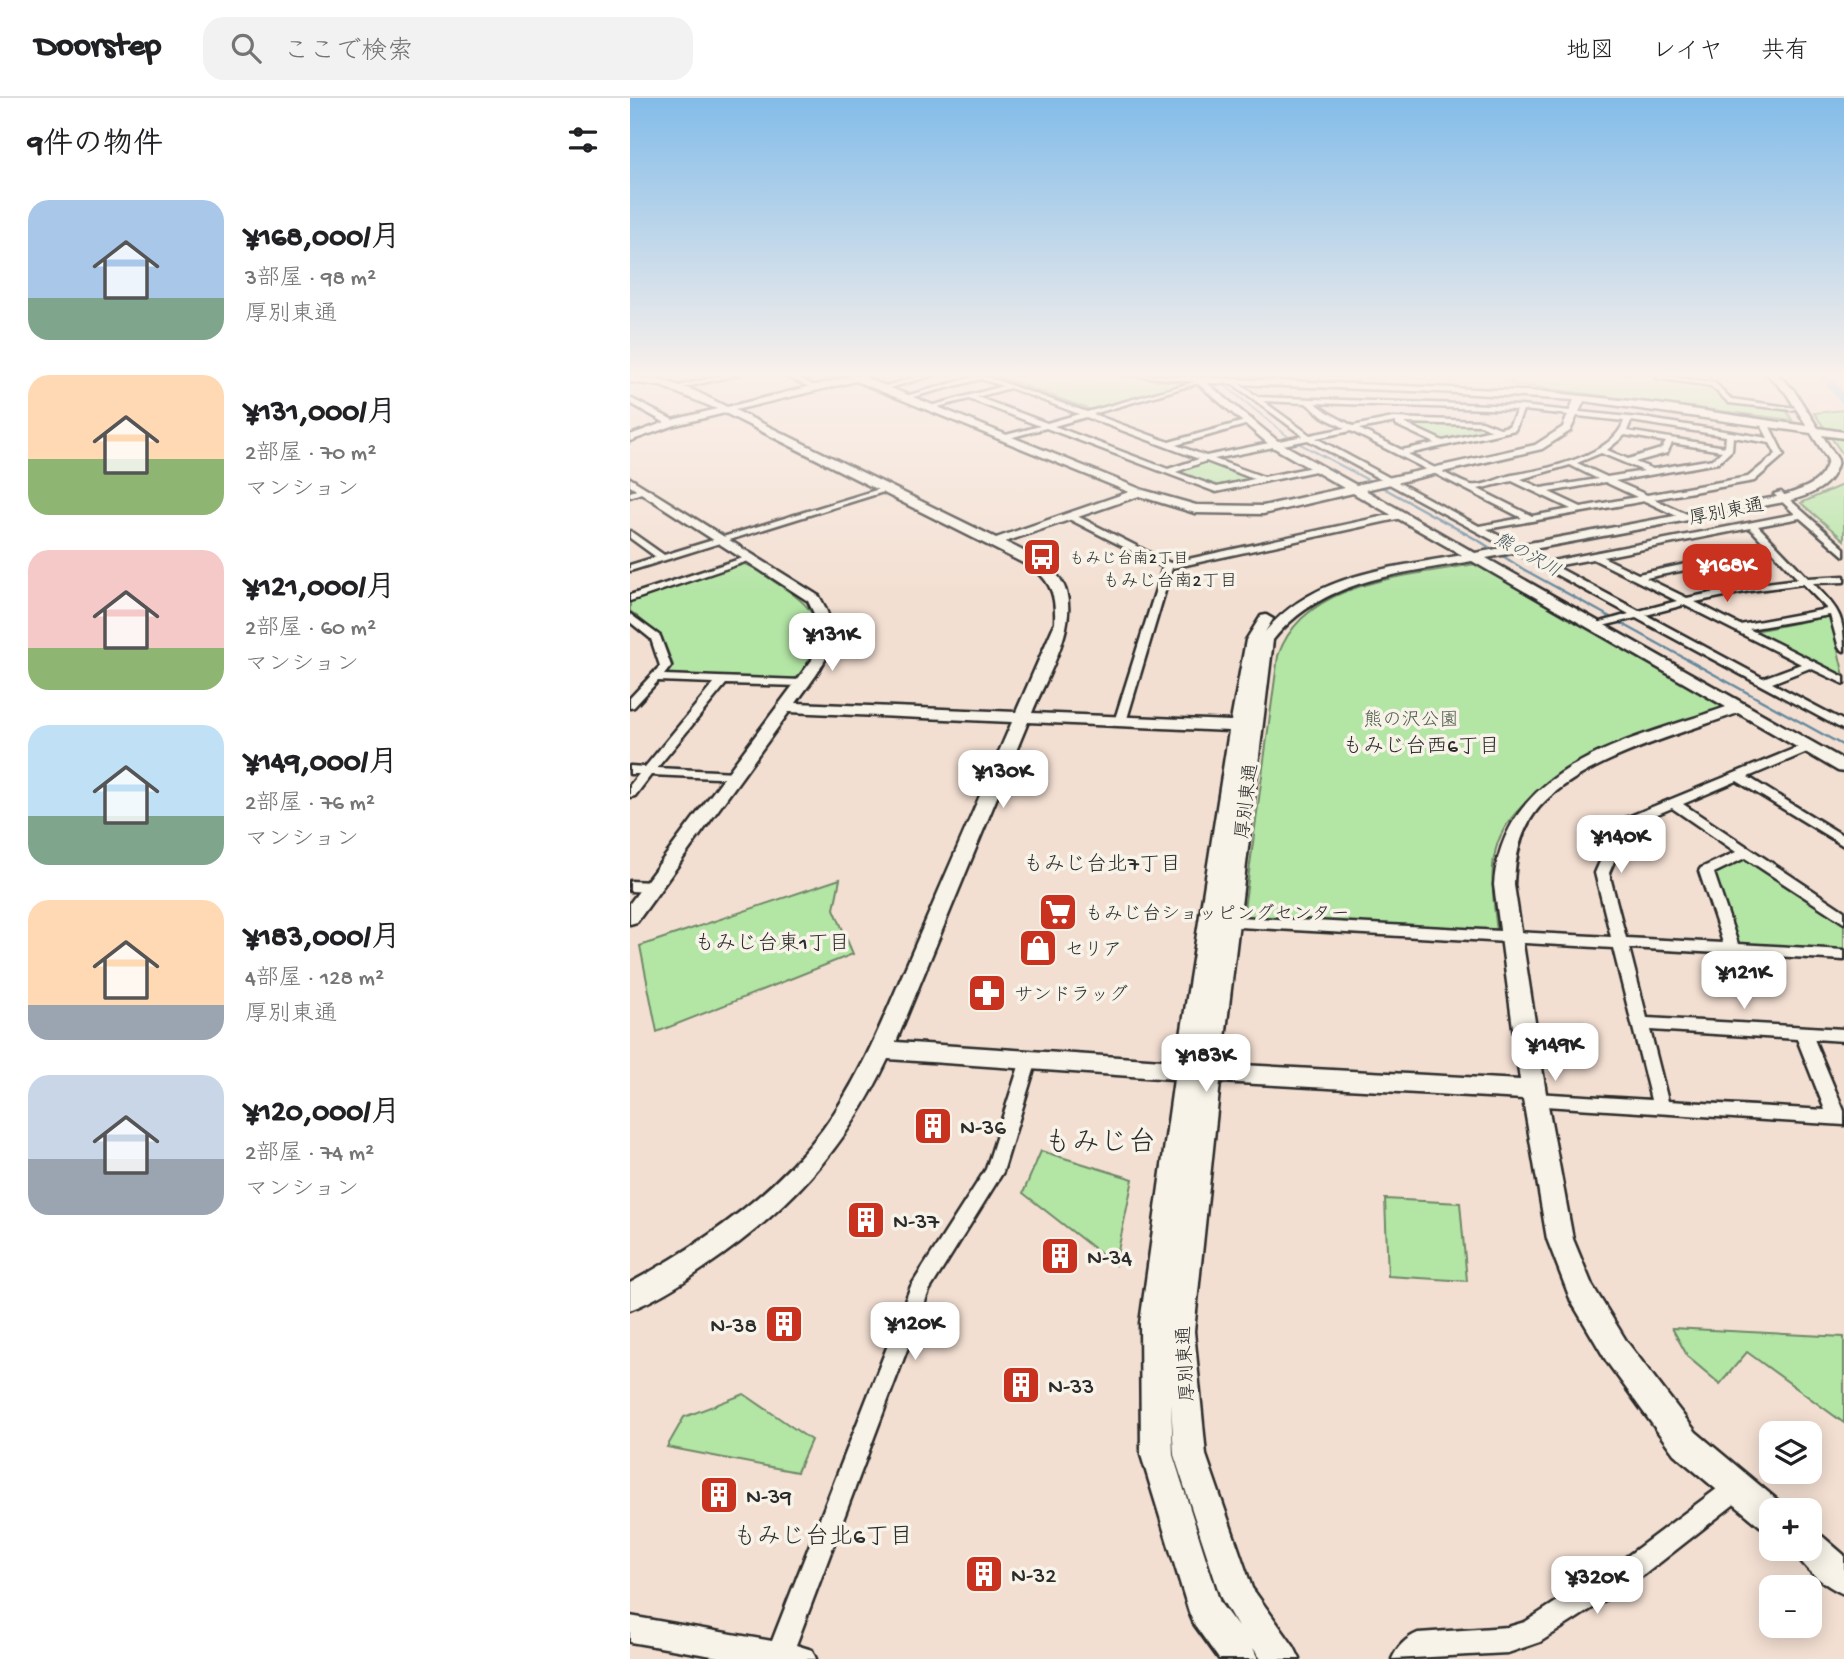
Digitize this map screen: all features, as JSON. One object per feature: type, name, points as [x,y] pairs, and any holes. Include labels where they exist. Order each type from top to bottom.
[{"type":"street","points":[[630,1297],[687,1264],[784,1191],[830,1138],[881,1050],[1062,623],[1064,600],[1060,589],[1046,570],[801,447]]},
{"type":"street","points":[[1027,447],[1139,492],[1195,509],[1242,511],[1286,506],[1538,447]]},
{"type":"street","points":[[1103,447],[1216,490],[1317,468]]},
{"type":"street","points":[[1180,447],[1264,480]]},
{"type":"street","points":[[1168,472],[1208,458],[1260,447]]},
{"type":"street","points":[[1284,447],[1317,468],[1361,489],[1404,516],[1603,625],[1844,767]]},
{"type":"street","points":[[1321,447],[1480,528],[1507,548],[1546,565],[1633,616],[1844,726]]},
{"type":"street","points":[[1389,447],[1531,519]]},
{"type":"street","points":[[1401,453],[1430,447]]},
{"type":"street","points":[[1470,488],[1571,463],[1605,447]]},
{"type":"street","points":[[1628,461],[1664,451],[1666,447]]},
{"type":"street","points":[[1708,447],[1728,450]]},
{"type":"street","points":[[1540,491],[1715,461],[1728,447]]},
{"type":"street","points":[[1480,528],[1751,479],[1780,455],[1776,447]]},
{"type":"street","name":"厚別東通","points":[[1240,1659],[1206,1612],[1157,1455],[1154,1323],[1198,1071],[1245,727],[1266,640],[1282,619],[1305,601],[1340,584],[1476,554],[1781,497],[1819,486],[1828,478],[1832,469],[1833,460],[1824,447]]},
{"type":"street","points":[[1601,450],[1653,472]]},
{"type":"street","points":[[1571,463],[1682,515]]},
{"type":"street","points":[[1511,477],[1580,510]]},
{"type":"street","points":[[630,481],[638,493],[752,558],[814,599],[826,624],[819,660],[630,918]]},
{"type":"street","points":[[630,568],[889,489]]},
{"type":"street","points":[[995,542],[1139,492]]},
{"type":"street","points":[[1781,497],[1844,552]]},
{"type":"street","points":[[1546,565],[1803,515]]},
{"type":"street","points":[[1070,516],[1170,566]]},
{"type":"street","points":[[1120,722],[1165,571],[1170,566],[1404,516]]},
{"type":"street","points":[[1752,525],[1834,611],[1844,648]]},
{"type":"street","points":[[632,538],[663,558]]},
{"type":"street","points":[[1638,577],[1773,549]]},
{"type":"street","points":[[1595,556],[1844,681]]},
{"type":"street","points":[[630,598],[752,558]]},
{"type":"street","points":[[1603,625],[1684,600],[1803,579],[1844,579]]},
{"type":"street","points":[[1739,628],[1834,611]]},
{"type":"street","points":[[630,617],[656,638],[666,666],[630,705]]},
{"type":"street","points":[[1763,682],[1811,664]]},
{"type":"street","points":[[657,678],[802,684]]},
{"type":"street","points":[[630,793],[723,680]]},
{"type":"street","points":[[784,707],[1245,727]]},
{"type":"street","points":[[1740,707],[1606,758],[1562,781],[1533,804],[1519,823],[1505,861],[1504,885],[1534,1095],[1560,1239],[1581,1292],[1617,1352],[1685,1443],[1759,1504]]},
{"type":"street","points":[[1661,1107],[1602,873],[1623,824],[1808,747]]},
{"type":"street","points":[[630,771],[735,776]]},
{"type":"street","points":[[1738,776],[1844,842]]},
{"type":"street","points":[[1674,803],[1844,918]]},
{"type":"street","points":[[1732,948],[1706,871],[1747,852]]},
{"type":"street","points":[[630,886],[653,887]]},
{"type":"street","points":[[1220,921],[1844,956]]},
{"type":"street","points":[[1642,1024],[1844,1035]]},
{"type":"street","points":[[881,1050],[1840,1118],[1803,1032]]},
{"type":"street","points":[[630,1629],[787,1657],[921,1286],[994,1172],[1029,1060]]},
{"type":"street","name":"厚別東通","points":[[1198,1071],[1180,1331],[1191,1455],[1238,1598],[1282,1659]]},
{"type":"street","points":[[1405,1659],[1418,1646],[1508,1640],[1531,1633],[1635,1566],[1738,1486]]},
{"type":"street","points":[[1822,1558],[1844,1577]]},
{"type":"green space","points":[[1208,458],[1264,480],[1216,490],[1168,472]]},
{"type":"green space","points":[[1844,484],[1844,540],[1801,503]]},
{"type":"green space","points":[[744,564],[758,570],[794,595],[811,612],[818,633],[816,646],[802,672],[792,680],[667,673],[673,665],[662,637],[630,611],[630,601]]},
{"type":"green space","name":"熊の沢公園","points":[[1475,564],[1728,708],[1598,757],[1565,774],[1536,794],[1513,817],[1498,842],[1493,864],[1497,932],[1243,917],[1278,656],[1291,631],[1310,611],[1361,586],[1390,578]]},
{"type":"green space","points":[[1830,616],[1844,676],[1755,631]]},
{"type":"green space","points":[[1747,857],[1844,923],[1844,951],[1735,943],[1713,873]]},
{"type":"green space","points":[[840,879],[834,909],[853,954],[657,1032],[640,946]]},
{"type":"green space","points":[[1041,1151],[1133,1179],[1115,1265],[1023,1193]]},
{"type":"green space","points":[[1385,1199],[1460,1203],[1467,1281],[1388,1276]]},
{"type":"green space","points":[[1672,1328],[1844,1337],[1844,1423],[1747,1352],[1720,1384],[1688,1357]]},
{"type":"green space","points":[[744,1394],[811,1440],[797,1472],[667,1447],[684,1417]]},
{"type":"waterway","name":"熊の沢川","points":[[1306,447],[1383,488]]},
{"type":"waterway","name":"熊の沢川","points":[[1380,486],[1481,542],[1523,569],[1844,746]]},
{"type":"place","name":"もみじ台南2丁目","points":[[1042,557]]},
{"type":"place","name":"もみじ台ショッピングセンター","points":[[1058,912]]},
{"type":"place","name":"セリア","points":[[1038,948]]},
{"type":"place","name":"サンドラッグ","points":[[987,993]]},
{"type":"place","name":"N-36","points":[[933,1126]]},
{"type":"place","name":"N-37","points":[[866,1220]]},
{"type":"place","name":"N-34","points":[[1060,1256]]},
{"type":"place","name":"N-38","points":[[784,1324]]},
{"type":"place","name":"N-33","points":[[1021,1385]]},
{"type":"place","name":"N-39","points":[[719,1495]]},
{"type":"place","name":"N-32","points":[[984,1574]]},
{"type":"district","name":"もみじ台南2丁目","points":[[1170,580]]},
{"type":"district","name":"もみじ台西6丁目","points":[[1421,745]]},
{"type":"district","name":"もみじ台北7丁目","points":[[1102,863]]},
{"type":"district","name":"もみじ台東1丁目","points":[[772,942]]},
{"type":"district","name":"もみじ台","points":[[1100,1140]]},
{"type":"district","name":"もみじ台北6丁目","points":[[823,1535]]}]
